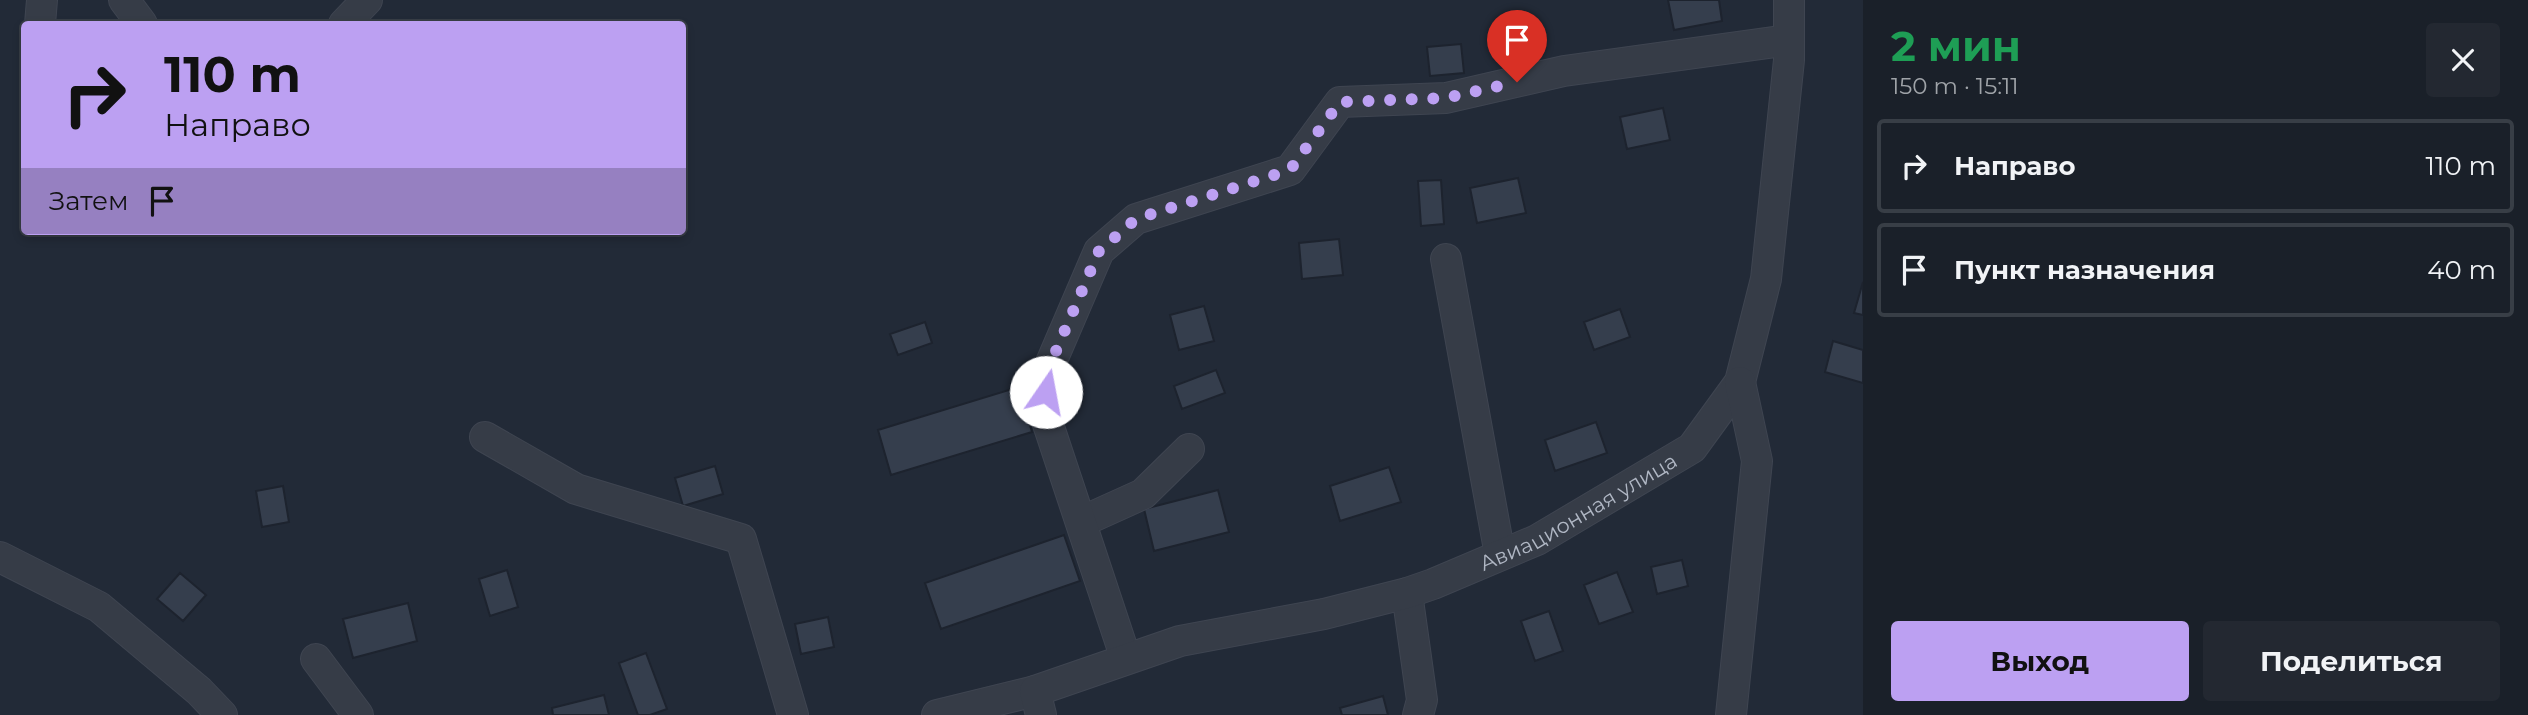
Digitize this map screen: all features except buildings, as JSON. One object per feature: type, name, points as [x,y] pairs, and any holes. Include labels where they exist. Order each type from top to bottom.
[{"type":"street","points":[[40,21],[42,0]]},
{"type":"street","points":[[124,0],[140,21]]},
{"type":"street","points":[[347,21],[367,0]]},
{"type":"street","name":"Авиационная улица","points":[[937,715],[1038,703],[1126,659],[1180,641],[1324,614],[1407,593],[1537,540],[1692,448],[1740,382],[1766,279],[1789,60],[1789,0]]},
{"type":"street","points":[[1126,659],[1044,412],[1047,372],[1099,251],[1136,219],[1290,170],[1340,102],[1446,98],[1564,71],[1789,40]]},
{"type":"street","points":[[1446,260],[1500,555]]},
{"type":"street","points":[[1731,715],[1757,461],[1740,382]]},
{"type":"street","points":[[485,437],[576,489],[741,539],[793,715]]},
{"type":"street","points":[[1081,522],[1143,494],[1189,449]]},
{"type":"street","points":[[0,557],[99,607],[199,691],[222,715]]},
{"type":"street","points":[[1407,593],[1422,700],[1418,715]]},
{"type":"street","points":[[317,659],[358,715]]},
{"type":"route","points":[[1046,392],[1047,372],[1099,251],[1136,219],[1290,170],[1340,102],[1446,98],[1517,82]]}]
